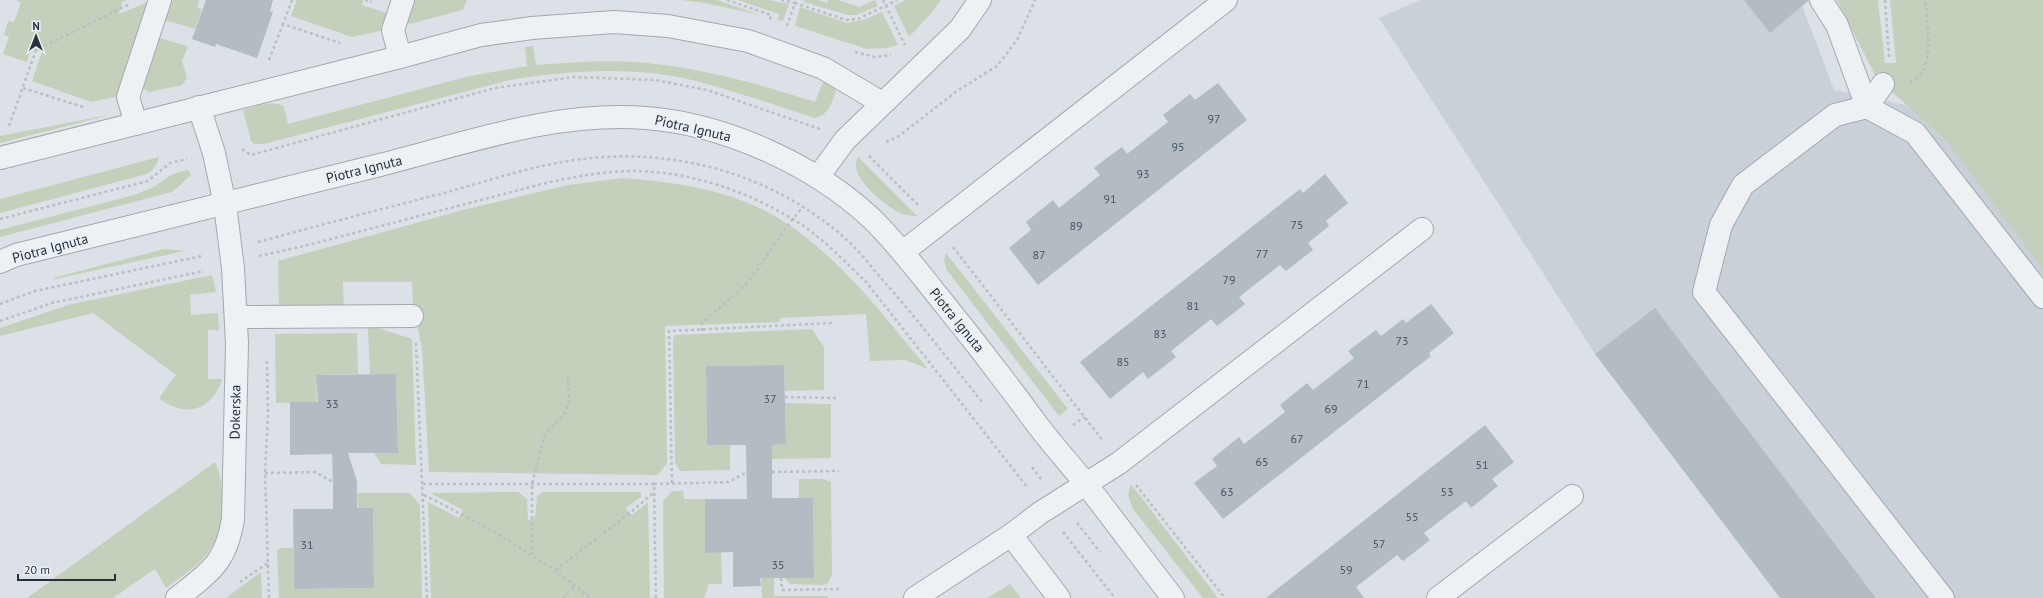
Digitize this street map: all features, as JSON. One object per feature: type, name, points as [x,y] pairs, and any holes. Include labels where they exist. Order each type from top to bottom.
[{"type":"street","points":[[136,124],[128,97],[160,0]]},
{"type":"street","points":[[400,58],[393,30],[403,0]]},
{"type":"street","points":[[818,177],[844,140],[960,29],[980,0]]},
{"type":"street","points":[[903,252],[1226,0]]},
{"type":"street","points":[[1821,0],[1837,25],[1868,107],[1915,133],[2043,297]]},
{"type":"street","points":[[0,158],[199,107],[400,58],[481,35],[532,28],[614,22],[641,23],[748,41],[822,68],[882,103]]},
{"type":"street","points":[[1883,84],[1868,107],[1835,115],[1743,185],[1722,225],[1704,292],[1943,598]]},
{"type":"street","name":"Dokerska","points":[[177,598],[205,576],[221,557],[230,540],[233,519],[237,343],[232,263],[225,205],[214,153],[199,107]]},
{"type":"street","name":"Piotra Ignuta","points":[[0,262],[16,255],[225,205],[526,127],[592,117],[646,118],[710,130],[746,142],[818,177],[840,192],[872,218],[903,252],[994,366],[1049,441],[1087,485],[1174,598]]},
{"type":"street","points":[[915,598],[1011,535],[1045,510],[1087,485],[1119,463],[1422,229]]},
{"type":"street","points":[[236,317],[412,316]]},
{"type":"street","points":[[1438,598],[1572,496]]},
{"type":"street","points":[[1011,535],[1059,598]]},
{"type":"path","points":[[781,0],[795,1],[846,20],[858,19],[897,0]]},
{"type":"path","points":[[884,0],[907,48],[911,46]]},
{"type":"path","points":[[885,142],[899,136],[957,91],[997,66],[1017,40],[1036,0]]},
{"type":"path","points":[[1885,0],[1890,46],[1889,60]]},
{"type":"path","points":[[1906,83],[1912,82],[1919,76],[1927,59],[1929,47],[1925,0]]},
{"type":"path","points":[[786,31],[795,1]]},
{"type":"path","points":[[16,127],[9,129],[36,50],[120,8]]},
{"type":"path","points":[[850,51],[875,57],[895,53]]},
{"type":"path","points":[[22,88],[86,108]]},
{"type":"path","points":[[864,151],[907,192],[919,207]]},
{"type":"path","points":[[254,243],[556,163],[620,156],[658,158],[698,164],[740,175],[777,192],[803,207],[847,240],[895,294],[984,404]]},
{"type":"path","points":[[0,219],[148,181],[170,163],[188,159]]},
{"type":"path","points":[[0,321],[52,303],[232,263],[546,183],[594,174],[628,171],[691,177],[728,188],[792,218],[840,257],[867,283],[1115,598]]},
{"type":"path","points":[[702,331],[702,323],[736,294],[753,276],[792,218],[803,207]]},
{"type":"path","points":[[952,246],[1225,598]]},
{"type":"path","points":[[0,304],[35,291],[196,257]]},
{"type":"path","points":[[412,316],[418,353],[427,598]]},
{"type":"path","points":[[265,317],[268,417],[266,473],[269,598]]},
{"type":"path","points":[[672,483],[669,331],[702,331],[833,322]]},
{"type":"path","points":[[532,556],[532,484],[545,434],[564,415],[569,402],[568,375]]},
{"type":"path","points":[[785,397],[836,398]]},
{"type":"path","points":[[1078,421],[1084,417]]},
{"type":"path","points":[[1031,464],[1042,481]]},
{"type":"path","points":[[772,472],[839,471]]},
{"type":"path","points":[[266,473],[315,472],[333,482]]},
{"type":"path","points":[[423,484],[654,484],[729,482],[747,472]]},
{"type":"path","points":[[654,484],[656,598]]},
{"type":"path","points":[[556,570],[631,512],[654,492]]},
{"type":"path","points":[[424,494],[465,515],[556,570],[590,598]]},
{"type":"path","points":[[238,583],[268,563]]},
{"type":"path","points":[[781,578],[782,590],[840,589]]},
{"type":"path","points":[[563,598],[575,585]]},
{"type":"shaded area","points":[[1420,0],[1800,0],[1834,90],[2005,126],[2043,97],[2043,598],[1781,598],[1595,354],[1379,18]]},
{"type":"green space","points":[[16,0],[127,0],[122,2],[119,14],[153,0],[120,96],[91,102],[32,81],[42,52],[31,48],[27,62],[3,54],[9,37],[4,35],[8,21],[14,22],[21,3]]},
{"type":"green space","points":[[171,0],[199,0],[197,7],[202,9],[195,29],[165,20]]},
{"type":"green space","points":[[297,0],[363,0],[362,5],[389,14],[384,30],[352,37],[291,16]]},
{"type":"green space","points":[[413,0],[467,0],[463,10],[409,24],[406,20]]},
{"type":"green space","points":[[681,0],[717,0],[760,15],[705,3]]},
{"type":"green space","points":[[738,0],[769,0],[789,4],[783,21],[777,20],[779,14]]},
{"type":"green space","points":[[804,0],[818,0],[827,3],[828,0],[838,0],[859,7],[875,0],[878,6],[856,15],[848,15],[804,2]]},
{"type":"green space","points":[[905,0],[941,0],[909,37],[894,6]]},
{"type":"green space","points":[[1837,0],[1878,0],[1885,63],[1896,63],[1890,0],[2043,0],[2043,269],[1945,139],[1877,79]]},
{"type":"green space","points":[[800,7],[847,23],[863,20],[882,12],[898,45],[887,48],[867,49],[795,26]]},
{"type":"green space","points":[[159,38],[188,46],[182,61],[187,78],[182,85],[149,92],[141,87]]},
{"type":"green space","points":[[533,46],[536,65],[609,61],[679,67],[725,76],[815,102],[823,82],[836,91],[831,104],[826,111],[815,118],[692,80],[624,71],[578,72],[510,80],[264,144],[254,144],[251,141],[243,110],[264,104],[280,105],[284,107],[288,124],[470,76],[527,66],[525,47]]},
{"type":"green space","points":[[114,114],[0,143],[0,136]]},
{"type":"green space","points":[[159,157],[154,168],[143,175],[0,213],[0,199]]},
{"type":"green space","points":[[858,157],[917,216],[898,212],[873,194],[861,179],[857,171],[856,164]]},
{"type":"green space","points":[[188,170],[191,174],[189,177],[172,192],[0,237],[0,230],[134,195],[152,188],[173,174]]},
{"type":"green space","points":[[623,178],[700,188],[737,199],[773,215],[796,230],[838,265],[875,305],[928,369],[905,360],[870,361],[866,314],[780,318],[780,322],[665,326],[667,463],[658,475],[429,472],[422,348],[413,306],[412,282],[343,282],[344,309],[279,311],[278,261],[463,210],[568,185]]},
{"type":"green space","points":[[164,249],[184,251],[55,279],[53,278]]},
{"type":"green space","points":[[946,253],[1068,409],[1059,416],[946,269],[944,259]]},
{"type":"green space","points":[[212,275],[216,292],[190,295],[191,315],[218,313],[219,330],[208,330],[208,379],[222,379],[218,390],[212,398],[197,408],[179,408],[159,398],[176,375],[93,313],[0,336],[0,328],[68,305]]},
{"type":"green space","points":[[368,328],[378,328],[412,339],[416,465],[381,464],[374,453],[398,453],[396,374],[370,374]]},
{"type":"green space","points":[[812,329],[824,347],[824,390],[785,391],[784,365],[706,366],[707,445],[730,445],[730,470],[680,471],[675,463],[673,339],[675,335]]},
{"type":"green space","points":[[357,333],[358,374],[316,375],[317,402],[276,403],[275,334]]},
{"type":"green space","points":[[785,403],[831,404],[831,458],[772,459],[772,445],[786,444]]},
{"type":"green space","points":[[215,462],[219,472],[222,496],[221,522],[218,534],[213,545],[203,559],[166,588],[155,569],[113,598],[27,598]]},
{"type":"green space","points":[[799,479],[823,479],[831,482],[832,575],[828,583],[823,585],[790,584],[785,578],[814,578],[813,498],[799,498]]},
{"type":"green space","points":[[1131,484],[1218,598],[1203,598],[1133,509],[1128,495]]},
{"type":"green space","points":[[672,491],[683,491],[684,499],[705,499],[705,552],[721,552],[722,584],[709,584],[704,598],[664,598],[663,502]]},
{"type":"green space","points":[[518,492],[527,499],[528,520],[535,518],[537,496],[543,492],[641,492],[641,497],[625,508],[632,515],[648,502],[650,598],[431,598],[428,502],[459,518],[463,510],[430,493]]},
{"type":"green space","points":[[357,493],[410,493],[420,505],[422,598],[279,598],[277,551],[280,548],[293,548],[294,589],[374,588],[373,509],[358,508]]},
{"type":"green space","points":[[261,572],[262,598],[226,598]]},
{"type":"green space","points":[[761,578],[774,578],[774,596],[829,596],[827,598],[762,598]]},
{"type":"green space","points":[[1010,584],[1021,598],[987,598]]},
{"type":"building","points":[[206,0],[273,0],[270,11],[273,12],[257,58],[216,44],[215,47],[192,39]]},
{"type":"building","points":[[1744,0],[1809,0],[1770,33]]},
{"type":"building","points":[[1218,83],[1247,120],[1038,285],[1009,248],[1031,230],[1026,222],[1053,200],[1059,208],[1100,175],[1094,168],[1122,147],[1127,154],[1168,122],[1163,115],[1190,94],[1195,100]]},
{"type":"building","points":[[1325,174],[1348,203],[1326,221],[1329,226],[1308,243],[1313,250],[1286,271],[1280,265],[1239,297],[1245,304],[1217,326],[1211,319],[1171,351],[1176,357],[1148,379],[1143,372],[1110,399],[1080,362],[1300,189],[1303,193]]},
{"type":"building","points":[[1431,304],[1454,333],[1429,353],[1431,356],[1223,519],[1194,483],[1217,466],[1212,459],[1239,437],[1244,444],[1285,412],[1280,405],[1307,383],[1313,390],[1354,358],[1348,351],[1376,330],[1381,336],[1403,319],[1406,323]]},
{"type":"building","points":[[1655,308],[1876,598],[1780,598],[1595,354]]},
{"type":"building","points":[[784,365],[786,444],[772,445],[772,498],[813,498],[814,578],[760,578],[761,586],[733,587],[733,552],[705,553],[705,499],[747,499],[746,445],[707,445],[706,366]]},
{"type":"building","points":[[396,374],[398,453],[348,453],[357,481],[357,508],[373,508],[374,588],[294,589],[293,509],[333,509],[333,482],[332,454],[290,455],[290,402],[318,402],[316,375]]},
{"type":"building","points":[[1485,425],[1514,462],[1492,479],[1498,486],[1471,508],[1466,501],[1424,533],[1430,540],[1403,561],[1397,555],[1356,587],[1364,598],[1266,598]]}]
